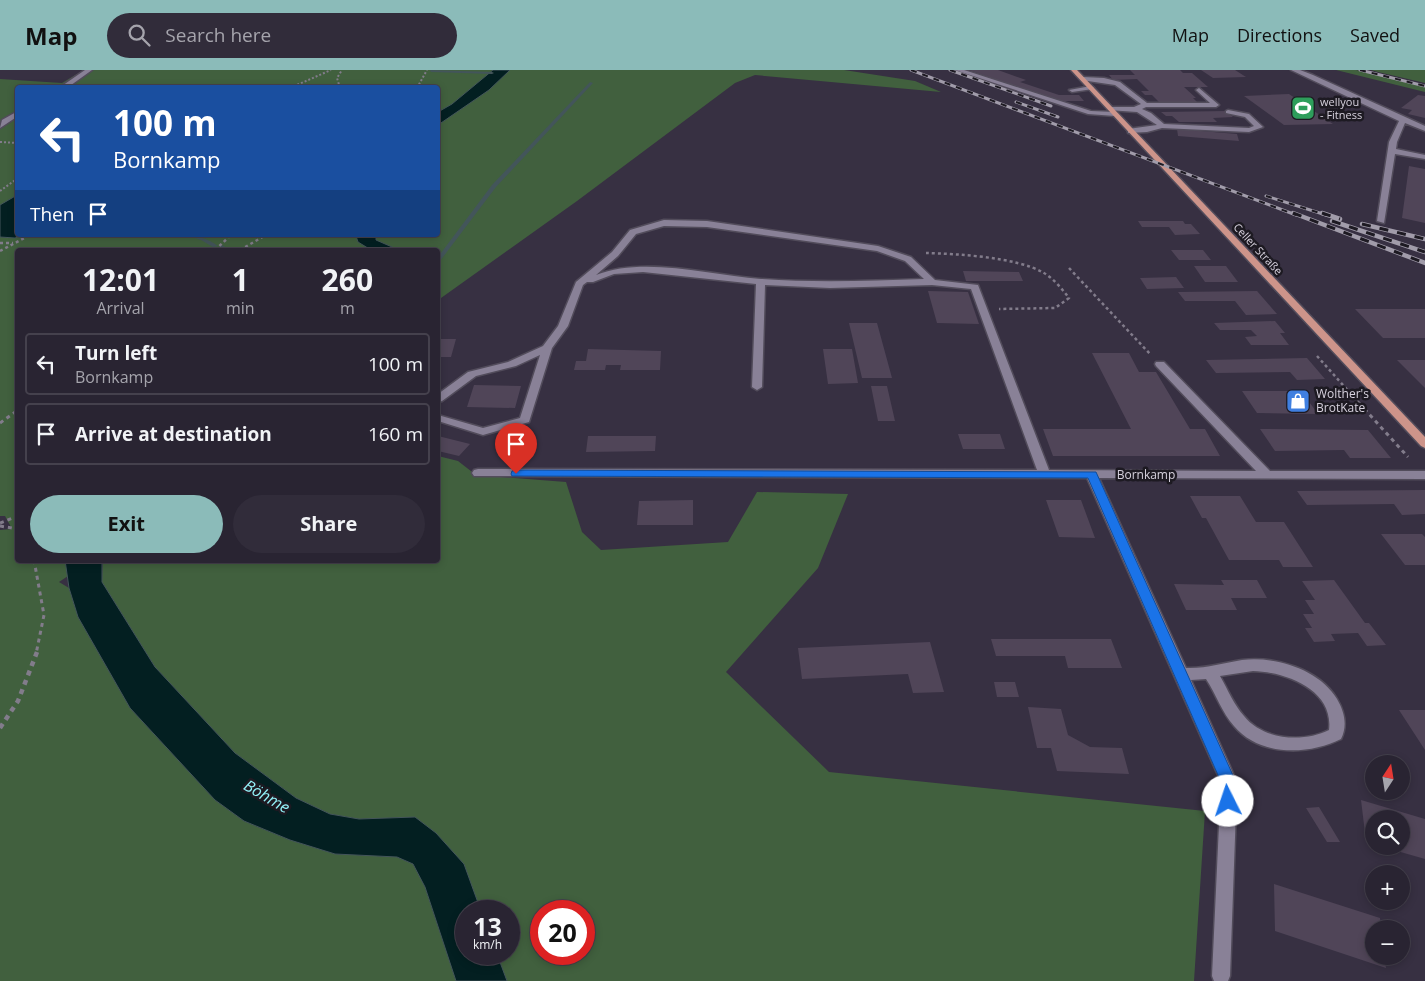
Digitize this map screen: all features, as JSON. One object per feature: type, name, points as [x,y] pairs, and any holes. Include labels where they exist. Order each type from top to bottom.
[{"type":"main road","name":"Celler Straße","points":[[1074,70],[1425,444]]},
{"type":"street","points":[[66,85],[89,70]]},
{"type":"street","points":[[958,70],[1090,113],[1216,105],[1199,90]]},
{"type":"street","points":[[1294,70],[1425,129]]},
{"type":"street","points":[[1082,79],[1102,79],[1124,85],[1162,126]]},
{"type":"street","points":[[1072,90],[1091,88]]},
{"type":"street","points":[[1146,109],[1161,113]]},
{"type":"street","points":[[1131,131],[1147,130],[1162,126],[1249,130],[1259,127],[1247,114],[1228,112]]},
{"type":"street","points":[[0,117],[15,113]]},
{"type":"street","points":[[0,126],[15,114]]},
{"type":"street","points":[[1381,221],[1393,142],[1402,120]]},
{"type":"street","points":[[1392,151],[1425,157]]},
{"type":"street","points":[[440,419],[483,432],[525,420],[546,348],[563,326],[579,284],[615,254],[633,232],[664,223],[707,224],[878,249],[908,259],[932,282]]},
{"type":"street","points":[[579,284],[613,271],[643,269],[762,282],[830,285],[932,282],[975,287],[1045,474]]},
{"type":"street","points":[[758,387],[762,282]]},
{"type":"street","points":[[440,398],[472,374],[512,364],[546,348]]},
{"type":"street","points":[[1160,364],[1267,475]]},
{"type":"street","name":"Bornkamp","points":[[478,474],[1425,475]]},
{"type":"street","points":[[1092,475],[1229,782],[1221,976]]},
{"type":"street","points":[[1181,674],[1210,673],[1243,666],[1278,668],[1298,674],[1312,682],[1328,697],[1335,709],[1339,722],[1336,734],[1326,741],[1297,744],[1269,740],[1254,733],[1237,719],[1220,687],[1210,673]]},
{"type":"path","points":[[297,85],[332,70]]},
{"type":"path","points":[[339,85],[337,78],[342,70]]},
{"type":"path","points":[[419,85],[427,70]]},
{"type":"path","points":[[0,142],[15,143]]},
{"type":"path","points":[[0,191],[15,180]]},
{"type":"path","points":[[0,251],[26,237]]},
{"type":"path","points":[[217,248],[229,237]]},
{"type":"path","points":[[243,248],[263,237]]},
{"type":"path","points":[[0,243],[16,243]]},
{"type":"path","points":[[908,259],[915,254],[928,253],[989,259],[1022,266],[1038,270],[1057,282],[1069,298],[1054,308],[984,310]]},
{"type":"path","points":[[1069,268],[1160,364]]},
{"type":"path","points":[[0,423],[15,412]]},
{"type":"path","points":[[0,525],[15,518]]},
{"type":"path","points":[[0,525],[15,528]]},
{"type":"path","points":[[0,728],[18,701],[35,660],[41,633],[44,615],[35,563]]},
{"type":"green space","points":[[93,70],[844,70],[915,81],[941,92],[755,75],[735,83],[440,300],[440,248],[15,248],[15,563],[88,563],[59,582],[69,588],[78,617],[130,708],[215,800],[244,821],[290,840],[335,854],[397,857],[413,864],[425,887],[456,981],[0,981],[0,530],[12,529],[5,516],[0,516],[0,79],[62,83],[77,74],[87,74]]},
{"type":"green space","points":[[1336,70],[1356,70],[1425,87],[1425,92]]},
{"type":"green space","points":[[1371,70],[1425,70],[1425,83],[1378,72]]},
{"type":"green space","points":[[440,456],[458,461],[476,475],[566,482],[582,532],[601,550],[728,542],[757,492],[848,494],[818,568],[726,672],[829,772],[1205,811],[1194,981],[507,981],[501,965],[520,965],[520,900],[477,900],[415,817],[359,819],[330,814],[296,798],[235,753],[155,667],[102,582],[103,563],[440,563]]},
{"type":"water","points":[[493,70],[510,70],[489,90],[440,124],[440,111],[452,104]]},
{"type":"water","points":[[15,196],[15,237],[18,237],[15,238],[0,237],[0,205]]},
{"type":"water","points":[[356,237],[376,237],[376,240],[394,248],[368,248],[358,242]]},
{"type":"water","name":"Böhme","points":[[65,563],[102,563],[102,582],[155,667],[235,753],[296,798],[330,814],[359,819],[415,817],[436,833],[464,864],[477,900],[455,900],[455,965],[501,965],[507,981],[456,981],[425,887],[413,864],[397,857],[335,854],[290,840],[244,821],[215,800],[130,708],[78,617],[69,588]]},
{"type":"building","points":[[969,70],[998,70],[1026,80],[1020,82],[1059,95],[1079,95],[1084,101],[1057,101]]},
{"type":"building","points":[[1130,70],[1180,70],[1183,73],[1192,73],[1208,87],[1184,87],[1196,98],[1193,98],[1197,102],[1159,102],[1152,95],[1145,95],[1141,91],[1149,91],[1137,79],[1113,80],[1109,75],[1135,75]]},
{"type":"building","points":[[1201,70],[1235,70],[1246,77],[1213,78]]},
{"type":"building","points":[[1289,94],[1333,124],[1284,125],[1244,96]]},
{"type":"building","points":[[1418,95],[1425,96],[1425,118],[1408,114],[1412,110],[1401,108]]},
{"type":"building","points":[[1226,111],[1233,117],[1213,118],[1217,122],[1179,122],[1172,116],[1166,116],[1161,112]]},
{"type":"building","points":[[1177,129],[1237,134],[1239,141],[1178,136]]},
{"type":"building","points":[[1409,166],[1425,169],[1425,223],[1402,218]]},
{"type":"building","points":[[1138,221],[1183,221],[1185,224],[1191,224],[1200,234],[1175,235],[1169,227],[1142,227]]},
{"type":"building","points":[[1171,250],[1203,250],[1211,260],[1179,260]]},
{"type":"building","points":[[1194,266],[1226,266],[1238,282],[1205,282]]},
{"type":"building","points":[[963,271],[1019,272],[1023,281],[966,281]]},
{"type":"building","points":[[1176,277],[1184,288],[1147,289],[1140,278]]},
{"type":"building","points":[[928,291],[968,292],[979,324],[937,323]]},
{"type":"building","points":[[1257,291],[1277,314],[1246,315],[1235,301],[1185,301],[1178,292]]},
{"type":"building","points":[[1355,309],[1425,309],[1425,338],[1383,338]]},
{"type":"building","points":[[1275,321],[1285,333],[1280,333],[1289,345],[1251,345],[1245,337],[1257,336],[1251,330],[1220,330],[1214,323]]},
{"type":"building","points":[[849,323],[877,323],[892,378],[862,378]]},
{"type":"building","points":[[441,339],[456,339],[451,357],[440,357]]},
{"type":"building","points":[[588,349],[661,351],[660,370],[620,370],[621,365],[606,365],[605,370],[574,370],[576,361],[586,361]]},
{"type":"building","points":[[823,349],[852,349],[858,383],[828,384]]},
{"type":"building","points":[[1092,353],[1129,353],[1139,372],[1156,372],[1190,429],[1205,429],[1220,456],[1053,456],[1043,429],[1131,429]]},
{"type":"building","points":[[1307,358],[1325,379],[1297,380],[1290,372],[1216,373],[1206,360]]},
{"type":"building","points":[[1397,360],[1425,360],[1425,388]]},
{"type":"building","points":[[474,385],[521,386],[515,408],[467,407]]},
{"type":"building","points":[[871,386],[887,386],[895,421],[878,421]]},
{"type":"building","points":[[1242,391],[1301,391],[1318,414],[1257,413]]},
{"type":"building","points":[[1260,429],[1368,430],[1391,458],[1350,458],[1344,450],[1275,451]]},
{"type":"building","points":[[958,434],[1000,434],[1005,449],[963,449]]},
{"type":"building","points":[[440,436],[470,444],[459,456],[440,451]]},
{"type":"building","points":[[588,436],[656,436],[655,451],[586,452]]},
{"type":"building","points":[[1425,490],[1425,514],[1402,515],[1394,504],[1307,505],[1297,491]]},
{"type":"building","points":[[1190,496],[1240,496],[1256,522],[1284,522],[1313,567],[1283,567],[1279,560],[1229,560],[1206,518],[1202,518]]},
{"type":"building","points":[[693,500],[693,525],[637,525],[639,501]]},
{"type":"building","points":[[1046,500],[1081,500],[1095,538],[1059,537]]},
{"type":"building","points":[[1381,534],[1422,534],[1425,537],[1425,565],[1405,565]]},
{"type":"building","points":[[1221,580],[1257,580],[1267,598],[1231,598],[1237,610],[1186,610],[1174,584],[1224,585]]},
{"type":"building","points":[[1334,580],[1365,623],[1369,623],[1386,645],[1367,646],[1358,633],[1331,634],[1335,641],[1314,642],[1305,628],[1312,628],[1303,614],[1314,614],[1305,600],[1315,600],[1302,581]]},
{"type":"building","points":[[991,639],[1111,639],[1122,668],[1068,668],[1065,656],[996,656]]},
{"type":"building","points":[[930,642],[944,692],[913,693],[908,674],[802,679],[798,648]]},
{"type":"building","points":[[994,682],[1015,682],[1019,697],[997,697]]},
{"type":"building","points":[[1028,707],[1061,709],[1068,735],[1090,747],[1122,748],[1129,774],[1057,771],[1051,748],[1037,748]]},
{"type":"building","points":[[1399,710],[1425,710],[1425,750]]},
{"type":"building","points":[[1361,800],[1395,810],[1365,810],[1365,833]]},
{"type":"building","points":[[1319,807],[1340,842],[1327,842],[1306,808]]},
{"type":"building","points":[[1410,815],[1425,819],[1425,859],[1410,855]]},
{"type":"building","points":[[1274,884],[1380,918],[1380,920],[1365,920],[1365,961],[1275,931]]},
{"type":"waterway","points":[[431,71],[492,73]]},
{"type":"waterway","points":[[440,257],[494,186],[591,83]]},
{"type":"waterway","points":[[196,237],[215,246]]},
{"type":"railway","points":[[911,70],[1296,215]]},
{"type":"railway","points":[[950,70],[1051,106]]},
{"type":"railway","points":[[1360,70],[1425,86]]},
{"type":"railway","points":[[1016,102],[1058,117]]},
{"type":"railway","points":[[1266,196],[1326,215]]},
{"type":"railway","points":[[1293,213],[1425,263]]},
{"type":"railway","points":[[1322,213],[1340,219]]},
{"type":"railway","points":[[1332,221],[1425,252]]},
{"type":"railway","points":[[1362,224],[1425,239]]},
{"type":"place","name":"wellyou - Fitness","points":[[1303,108]]},
{"type":"place","name":"Wolther's BrotKate","points":[[1298,401]]},
{"type":"route","points":[[516,474],[1092,475],[1229,782],[1228,801]]}]
